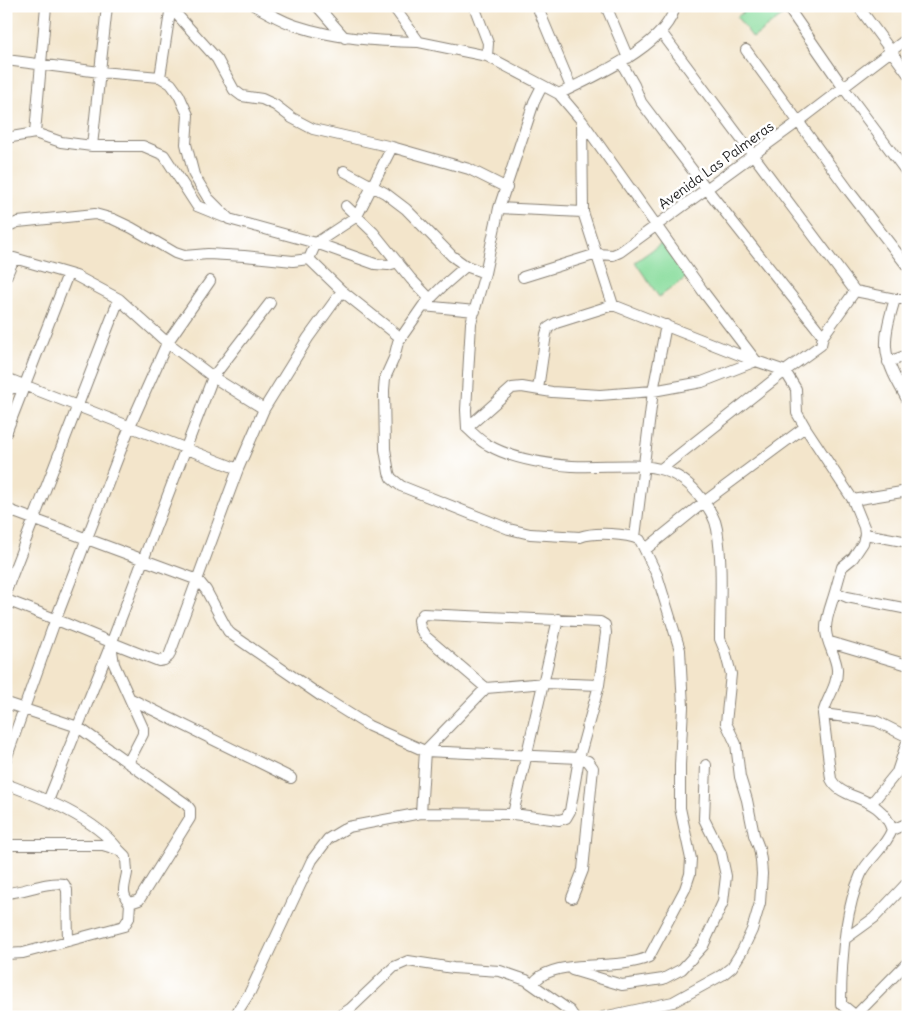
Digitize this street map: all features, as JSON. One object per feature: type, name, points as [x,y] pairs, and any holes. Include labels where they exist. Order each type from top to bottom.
[{"type":"street","points":[[36,133],[46,6]]},
{"type":"street","points":[[92,146],[108,6]]},
{"type":"street","points":[[255,6],[295,26],[325,34],[345,38],[419,42],[487,56],[559,94],[582,121],[705,294],[756,361]]},
{"type":"street","points":[[317,6],[345,38]]},
{"type":"street","points":[[393,6],[419,42]]},
{"type":"street","points":[[474,6],[488,43],[487,56]]},
{"type":"street","points":[[537,6],[572,87]]},
{"type":"street","points":[[606,6],[624,60],[641,102],[823,336]]},
{"type":"street","points":[[559,94],[624,60],[661,32],[674,11],[674,6]]},
{"type":"street","points":[[787,6],[843,87],[908,174]]},
{"type":"street","points":[[858,6],[908,74]]},
{"type":"street","points":[[160,77],[170,7]]},
{"type":"street","points":[[170,7],[217,59],[234,90],[242,96],[262,99],[275,105],[292,118],[313,129],[392,147],[469,169],[507,188]]},
{"type":"street","points":[[661,32],[855,291],[895,299],[908,299]]},
{"type":"street","name":"Avenida Las Palmeras","points":[[523,277],[597,254],[613,255],[620,252],[798,122],[908,38]]},
{"type":"street","points":[[746,50],[908,267]]},
{"type":"street","points":[[6,60],[100,72],[160,77],[171,84],[179,95],[188,115],[186,144],[194,175],[208,198],[229,219]]},
{"type":"street","points":[[542,86],[534,102],[499,208],[485,273],[471,324],[466,410],[467,428],[488,445],[510,455],[526,459],[590,468],[643,465],[674,473],[697,492],[713,514],[717,528],[719,554],[720,639],[732,674],[726,723],[736,744],[740,777],[754,835],[760,848],[762,874],[760,903],[752,930],[742,951],[729,971],[674,1002],[603,1017]]},
{"type":"street","points":[[582,121],[583,212],[613,304]]},
{"type":"street","points":[[6,138],[36,133],[61,142],[92,146],[143,146],[164,156],[197,206],[229,219],[316,243],[376,264],[388,265],[398,262]]},
{"type":"street","points":[[309,259],[316,243],[357,216],[392,147]]},
{"type":"street","points":[[344,171],[385,193],[406,209],[452,256],[466,266],[485,273]]},
{"type":"street","points":[[346,206],[373,232],[427,302],[475,311]]},
{"type":"street","points":[[499,208],[583,212]]},
{"type":"street","points":[[6,227],[18,222],[95,214],[113,219],[174,253],[184,256],[208,254],[293,261],[309,259]]},
{"type":"street","points":[[6,277],[10,258],[76,276],[119,299],[167,342],[213,377],[264,409]]},
{"type":"street","points":[[309,259],[342,291],[401,338]]},
{"type":"street","points":[[466,266],[427,302],[401,338],[385,378],[387,467],[391,478],[397,483],[491,523],[526,534],[580,537],[587,534],[635,537],[640,540],[646,549],[658,575],[680,650],[683,706],[680,808],[691,853],[690,874],[682,897],[649,957],[635,962],[564,968],[541,976],[533,984]]},
{"type":"street","points":[[6,433],[68,274]]},
{"type":"street","points":[[6,759],[56,618],[130,426],[167,342],[210,281]]},
{"type":"street","points":[[6,600],[56,618],[111,644],[158,661],[164,660],[169,656],[238,469],[264,409],[308,338],[342,291]]},
{"type":"street","points":[[661,469],[785,371],[821,345],[823,336],[855,291]]},
{"type":"street","points":[[6,591],[119,299]]},
{"type":"street","points":[[895,299],[886,326],[885,348],[888,362],[905,389],[908,401]]},
{"type":"street","points":[[48,801],[144,560],[213,377],[270,303]]},
{"type":"street","points":[[538,389],[548,328],[556,323],[613,304],[785,371],[796,389],[798,413],[804,427],[854,500],[862,519],[865,534],[853,558],[842,567],[826,630],[837,670],[835,682],[823,714],[831,779],[834,785],[872,804],[886,816],[892,830]]},
{"type":"street","points":[[635,537],[653,391],[666,325]]},
{"type":"street","points":[[888,362],[908,355]]},
{"type":"street","points":[[467,428],[512,388],[522,387],[552,392],[600,395],[653,391],[702,382],[756,361]]},
{"type":"street","points":[[6,378],[238,469]]},
{"type":"street","points":[[6,390],[26,385]]},
{"type":"street","points":[[646,549],[704,502],[804,427]]},
{"type":"street","points":[[854,500],[908,491]]},
{"type":"street","points":[[6,509],[198,580],[206,590],[231,634],[321,696],[369,726],[425,752],[579,758],[588,761],[593,768],[583,870],[572,898]]},
{"type":"street","points":[[865,534],[908,542]]},
{"type":"street","points":[[835,592],[847,597],[908,609]]},
{"type":"street","points":[[234,1017],[250,992],[312,860],[328,839],[348,828],[422,813],[513,814],[559,820],[566,818],[570,811],[579,758],[599,685],[606,633],[605,625],[600,622],[558,619],[423,614],[419,620],[420,628],[425,636],[486,688]]},
{"type":"street","points":[[513,814],[545,683],[558,619]]},
{"type":"street","points":[[830,642],[908,665]]},
{"type":"street","points":[[111,644],[114,664],[143,728],[143,734],[128,763]]},
{"type":"street","points":[[422,813],[425,752],[486,688],[545,683],[599,685]]},
{"type":"street","points":[[130,699],[291,778]]},
{"type":"street","points":[[6,703],[78,728],[186,804],[190,809],[190,818],[139,900],[130,903]]},
{"type":"street","points":[[823,714],[876,721],[908,738],[897,772],[872,804]]},
{"type":"street","points":[[564,968],[622,985],[663,979],[682,969],[704,946],[724,902],[726,876],[721,853],[704,819],[706,764]]},
{"type":"street","points":[[6,784],[48,801],[86,821],[110,838],[126,857],[127,872],[123,890],[125,898],[130,903],[129,918],[124,926],[23,952],[6,954]]},
{"type":"street","points":[[908,823],[892,830],[888,840],[862,872],[854,893],[845,939],[841,976],[841,1004],[854,1016],[908,962]]},
{"type":"street","points":[[6,845],[104,845],[120,850]]},
{"type":"street","points":[[845,939],[874,918],[908,882]]},
{"type":"street","points":[[6,893],[16,893],[56,883],[64,884],[67,890],[68,941]]},
{"type":"street","points":[[338,1017],[350,1009],[394,967],[408,961],[453,968],[500,971],[533,984],[570,1011],[574,1017]]},
{"type":"green space","points":[[751,6],[775,6],[782,16],[753,38],[737,17]]},
{"type":"green space","points":[[662,243],[687,277],[659,297],[635,262]]}]
